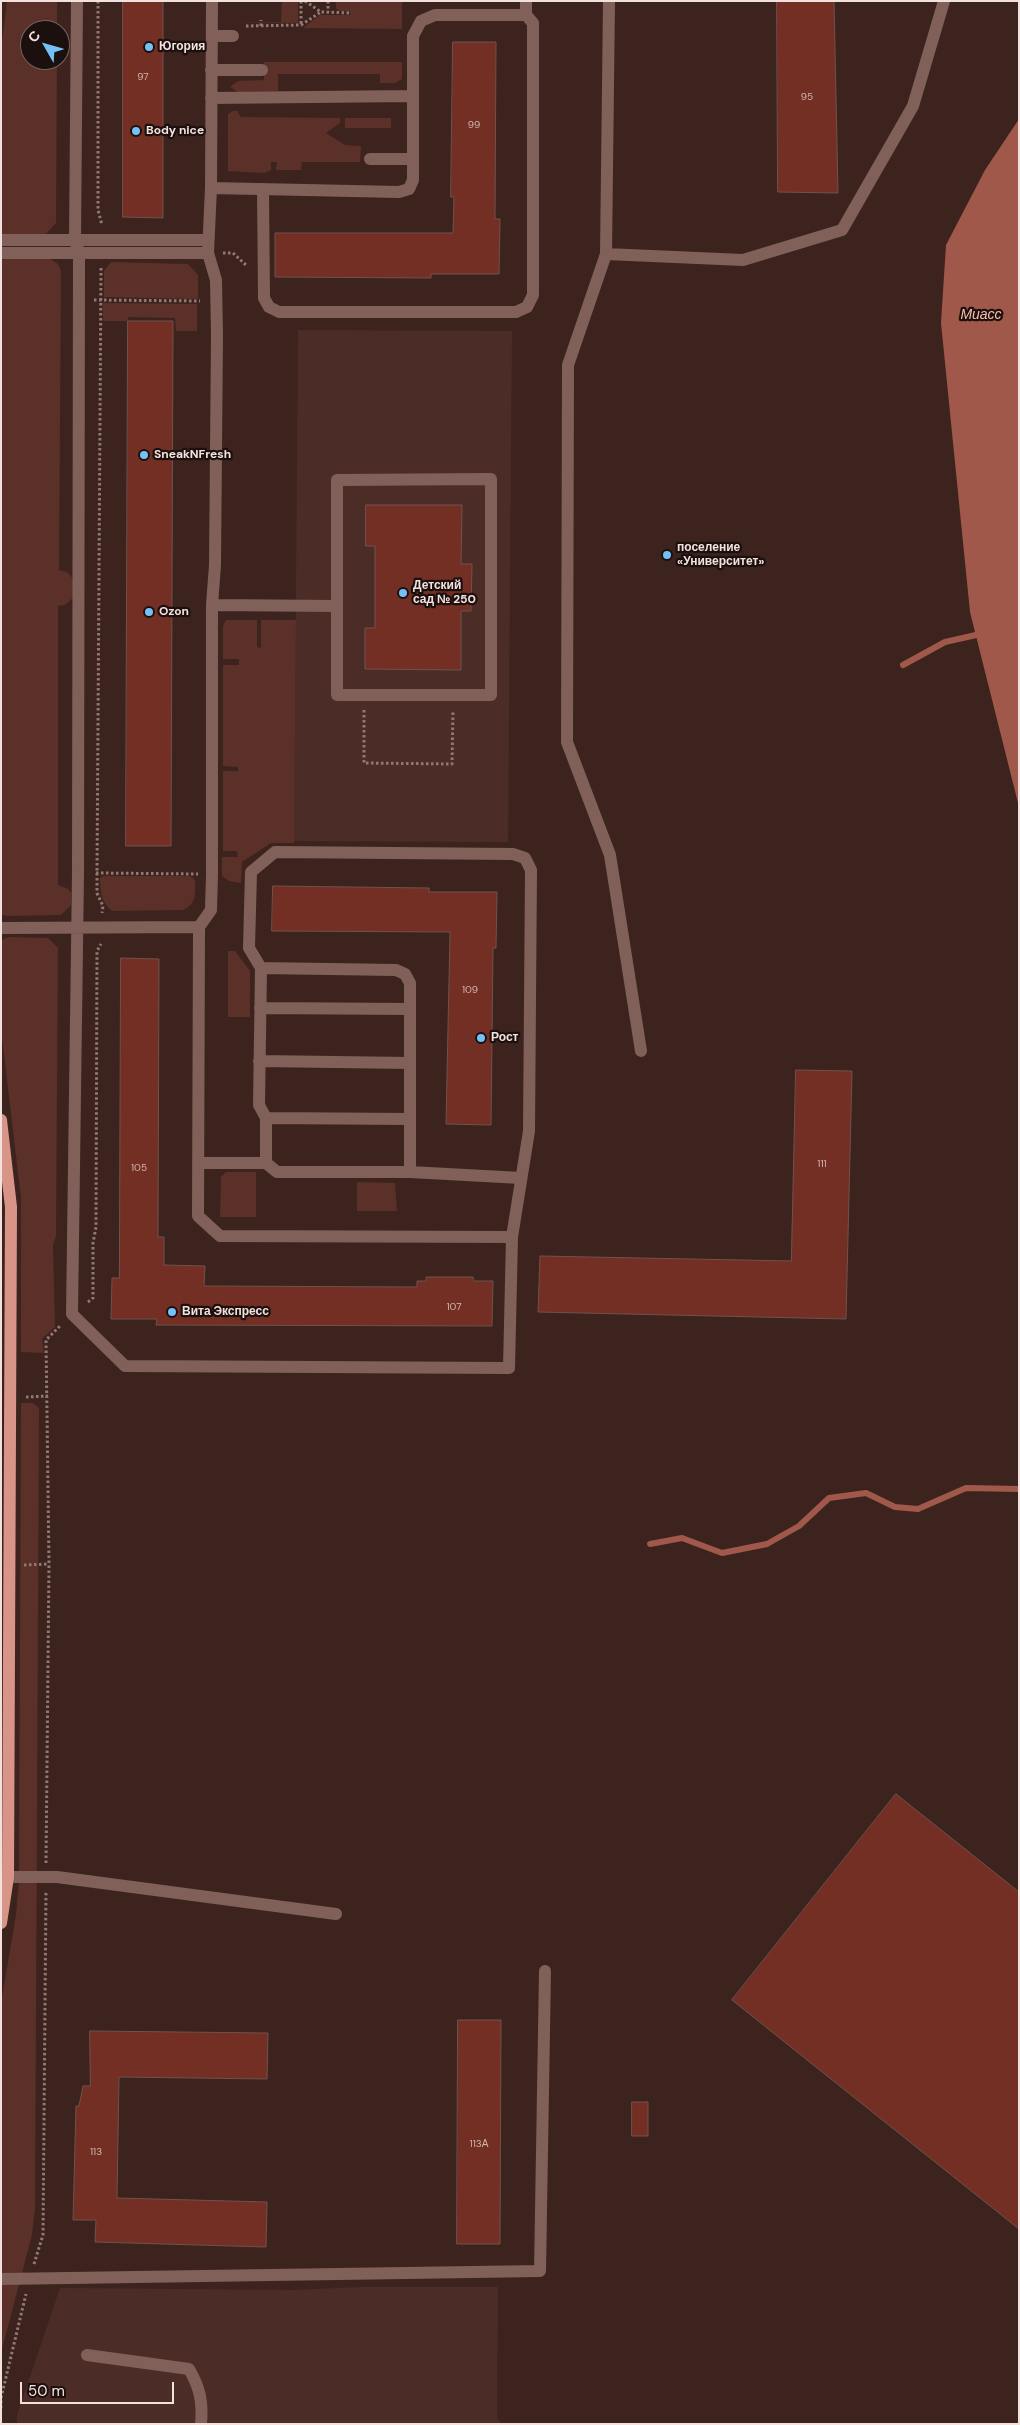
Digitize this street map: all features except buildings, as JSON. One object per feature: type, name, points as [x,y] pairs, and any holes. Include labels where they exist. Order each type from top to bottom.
[{"type":"main road","points":[[1,1120],[11,1208],[8,1878],[1,1923]]},
{"type":"lane","points":[[77,1],[77,246],[79,299],[78,872],[72,1314],[124,1366],[509,1368],[512,1237],[529,1131],[531,870],[525,858],[513,854],[275,852],[251,872],[249,948],[261,968],[259,1105],[266,1118],[266,1163]]},
{"type":"lane","points":[[212,1],[211,188],[208,246],[216,280],[215,565],[212,606],[212,874],[210,910],[199,927],[198,1216],[220,1236],[512,1237]]},
{"type":"lane","points":[[263,189],[264,298],[269,307],[279,312],[516,312],[528,307],[533,294],[534,23],[526,14],[526,1]]},
{"type":"lane","points":[[610,1],[606,254],[568,365],[567,742],[610,855],[641,1051]]},
{"type":"lane","points":[[606,254],[743,260],[842,230],[913,106],[944,1]]},
{"type":"lane","points":[[211,188],[399,192],[409,189],[413,180],[413,36],[421,21],[436,15],[526,14]]},
{"type":"lane","points":[[212,36],[233,36]]},
{"type":"lane","points":[[211,70],[262,70]]},
{"type":"lane","points":[[211,98],[412,96]]},
{"type":"lane","points":[[370,159],[412,159]]},
{"type":"lane","points":[[1,240],[77,246],[208,246]]},
{"type":"lane","points":[[1,253],[77,246]]},
{"type":"lane","points":[[491,479],[491,694],[453,694],[337,695],[337,480],[491,479]]},
{"type":"lane","points":[[212,606],[337,606]]},
{"type":"lane","points":[[1,928],[77,926],[199,927]]},
{"type":"lane","points":[[261,968],[396,970],[405,974],[410,982],[410,1172]]},
{"type":"lane","points":[[260,1008],[410,1009]]},
{"type":"lane","points":[[259,1061],[410,1064]]},
{"type":"lane","points":[[266,1118],[410,1119]]},
{"type":"lane","points":[[198,1163],[266,1163],[277,1172],[410,1172],[521,1178]]},
{"type":"lane","points":[[8,1878],[46,1878],[336,1914]]},
{"type":"lane","points":[[1,2279],[540,2271],[545,1971]]},
{"type":"lane","points":[[87,2355],[189,2370],[199,2386],[202,2424]]},
{"type":"path","points":[[301,1],[301,26]]},
{"type":"path","points":[[305,1],[321,12],[351,13]]},
{"type":"path","points":[[328,1],[328,12]]},
{"type":"path","points":[[241,26],[301,26],[321,12]]},
{"type":"path","points":[[261,20],[261,26]]},
{"type":"path","points":[[238,257],[248,266]]},
{"type":"path","points":[[79,299],[216,302]]},
{"type":"path","points":[[365,695],[364,763],[452,764],[453,694]]},
{"type":"path","points":[[78,872],[212,874]]},
{"type":"path","points":[[1,2408],[10,2360],[43,2235],[48,1396]]},
{"type":"shaded area","points":[[7,1],[57,1],[57,20],[20,20],[20,70],[57,70],[56,223],[47,233],[42,235],[1,234],[1,49]]},
{"type":"shaded area","points":[[282,1],[298,1],[298,22],[296,23],[230,22],[281,22]]},
{"type":"shaded area","points":[[336,1],[446,1],[402,2],[402,29],[303,28],[320,15],[350,15],[350,11],[339,11],[336,8]]},
{"type":"shaded area","points":[[264,62],[402,62],[402,79],[395,83],[380,83],[380,74],[278,74],[278,91],[238,92],[230,87],[238,81],[264,80]]},
{"type":"shaded area","points":[[237,111],[241,117],[340,118],[340,123],[326,133],[345,145],[361,146],[360,162],[302,162],[301,170],[276,170],[277,162],[271,162],[271,170],[264,173],[228,171],[228,114]]},
{"type":"shaded area","points":[[345,118],[391,118],[391,128],[345,128]]},
{"type":"shaded area","points":[[49,258],[58,264],[61,271],[59,570],[71,576],[74,588],[74,597],[65,605],[58,606],[58,885],[68,889],[71,893],[71,905],[61,915],[6,916],[1,914],[1,259]]},
{"type":"shaded area","points":[[111,262],[188,264],[198,275],[198,299],[104,297],[104,271]]},
{"type":"shaded area","points":[[103,303],[197,304],[197,331],[176,331],[175,318],[128,317],[128,321],[103,321]]},
{"type":"shaded area","name":"Детский сад № 250","points":[[298,330],[512,331],[508,842],[294,841]]},
{"type":"shaded area","points":[[226,620],[257,620],[257,647],[261,648],[261,620],[296,620],[294,843],[271,843],[242,862],[241,883],[229,881],[222,876],[222,857],[238,857],[237,851],[223,851],[223,771],[238,771],[238,767],[223,766],[223,665],[239,665],[239,659],[223,659],[223,626]]},
{"type":"shaded area","points":[[103,876],[190,876],[195,880],[194,898],[191,905],[183,910],[112,911],[105,904],[102,896],[100,878]]},
{"type":"shaded area","points":[[9,937],[48,938],[58,948],[56,1236],[53,1245],[55,1327],[42,1339],[44,1353],[21,1352],[21,1198],[1,1029],[1,940]]},
{"type":"shaded area","points":[[228,951],[235,951],[250,971],[250,1017],[228,1017]]},
{"type":"shaded area","points":[[226,1172],[256,1172],[256,1217],[220,1217],[221,1177]]},
{"type":"shaded area","points":[[357,1182],[395,1183],[397,1211],[357,1211]]},
{"type":"shaded area","points":[[21,1403],[33,1403],[39,1408],[35,2208],[32,2235],[1,2353],[1,2003],[16,1915],[19,1881]]},
{"type":"shaded area","points":[[361,2287],[498,2287],[497,2418],[501,2424],[17,2424],[17,2415],[60,2288],[295,2290]]},
{"type":"water","name":"Миасс","points":[[1019,119],[1019,807],[970,612],[941,323],[946,245],[985,170]]},
{"type":"waterway","points":[[903,665],[945,642],[976,635]]},
{"type":"waterway","points":[[650,1544],[682,1538],[722,1553],[767,1544],[799,1526],[829,1498],[866,1493],[895,1507],[918,1509],[966,1488],[1019,1489]]},
{"type":"place","name":"Югория","points":[[149,47]]},
{"type":"place","name":"Body nice","points":[[136,131]]},
{"type":"place","name":"SneakNFresh","points":[[144,455]]},
{"type":"place","name":"поселение «Университет»","points":[[667,555]]},
{"type":"place","name":"Детский сад № 250","points":[[403,593]]},
{"type":"place","name":"Ozon","points":[[149,612]]},
{"type":"place","name":"Рост","points":[[481,1038]]},
{"type":"place","name":"Вита Экспресс","points":[[172,1312]]}]
